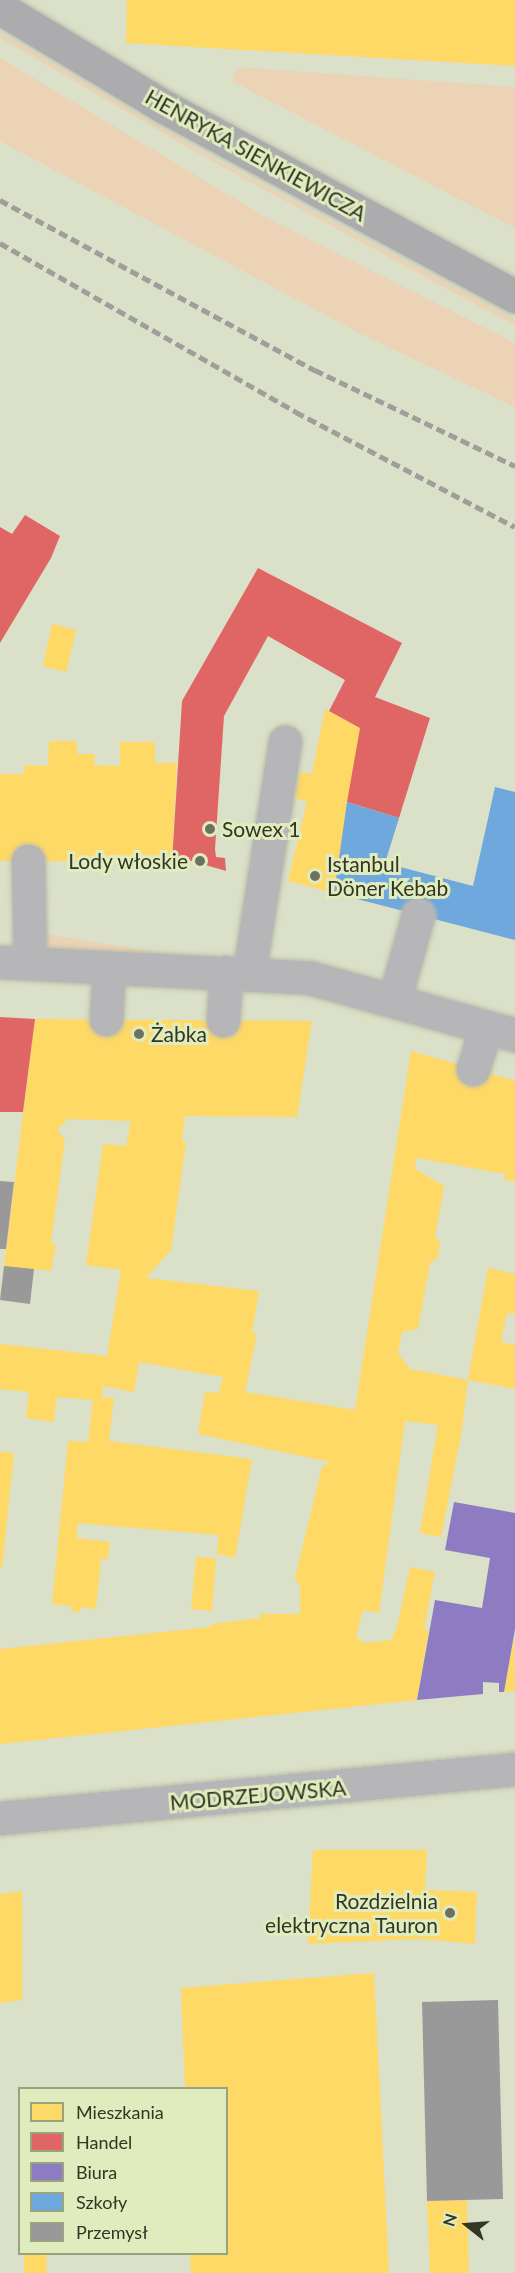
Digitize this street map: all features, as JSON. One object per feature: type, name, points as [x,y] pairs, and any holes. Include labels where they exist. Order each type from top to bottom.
[{"type":"street","name":"HENRYKA SIENKIEWICZA","points":[[0,9],[163,106],[515,296]]},
{"type":"street","points":[[223,1020],[237,973],[285,742]]},
{"type":"street","points":[[28,861],[15,962],[109,969],[311,978],[501,1031],[473,1069]]},
{"type":"street","points":[[394,1001],[418,915]]},
{"type":"street","points":[[106,1019],[109,969]]},
{"type":"street","name":"MODRZEJOWSKA","points":[[0,1818],[515,1769]]},
{"type":"shaded area","points":[[0,33],[207,155],[515,320],[515,326],[206,158],[0,38]]},
{"type":"shaded area","points":[[0,58],[265,217],[515,343],[515,407],[361,334],[0,141]]},
{"type":"shaded area","points":[[238,67],[515,87],[515,228],[232,81]]},
{"type":"shaded area","points":[[40,933],[156,952],[40,952]]},
{"type":"building: Mieszkania","points":[[127,0],[515,0],[515,66],[126,43]]},
{"type":"building: Mieszkania","points":[[52,624],[76,630],[66,672],[43,666]]},
{"type":"building: Mieszkania","points":[[325,709],[360,728],[334,893],[288,881],[307,802],[294,797],[300,772],[312,774]]},
{"type":"building: Mieszkania","points":[[49,741],[77,741],[77,754],[95,754],[94,765],[120,766],[120,742],[155,742],[155,763],[177,763],[172,862],[0,861],[0,774],[24,774],[25,765],[48,766]]},
{"type":"building: Mieszkania","points":[[35,1019],[312,1021],[297,1117],[185,1116],[182,1141],[186,1142],[171,1250],[146,1278],[259,1291],[252,1334],[257,1334],[245,1392],[355,1410],[411,1051],[515,1081],[515,1182],[504,1180],[506,1174],[416,1158],[415,1169],[444,1186],[435,1237],[440,1241],[438,1258],[430,1263],[418,1329],[402,1332],[398,1353],[410,1369],[468,1380],[462,1430],[441,1537],[420,1533],[438,1425],[405,1421],[379,1613],[363,1610],[356,1636],[364,1643],[391,1640],[397,1627],[410,1567],[435,1572],[424,1629],[429,1630],[417,1700],[0,1744],[0,1649],[211,1627],[212,1624],[261,1618],[260,1614],[300,1614],[300,1587],[295,1578],[322,1467],[330,1462],[198,1434],[205,1392],[219,1393],[223,1377],[139,1362],[134,1392],[103,1386],[102,1397],[114,1398],[109,1441],[252,1459],[235,1558],[217,1554],[219,1535],[78,1523],[77,1538],[110,1542],[108,1559],[101,1559],[96,1609],[81,1607],[80,1612],[71,1611],[72,1606],[52,1604],[68,1441],[88,1442],[93,1400],[57,1397],[54,1422],[26,1418],[29,1392],[0,1389],[0,1344],[107,1356],[121,1270],[86,1265],[103,1144],[126,1146],[131,1121],[68,1119],[57,1130],[65,1139],[51,1243],[56,1245],[51,1271],[4,1266]]},
{"type":"building: Mieszkania","points":[[488,1268],[515,1274],[515,1314],[507,1313],[501,1342],[515,1345],[515,1389],[468,1380]]},
{"type":"building: Mieszkania","points":[[0,1452],[14,1453],[2,1568],[0,1567]]},
{"type":"building: Mieszkania","points":[[196,1557],[216,1558],[212,1611],[191,1609]]},
{"type":"building: Mieszkania","points":[[514,1637],[515,1691],[504,1692]]},
{"type":"building: Mieszkania","points":[[313,1850],[427,1850],[425,1890],[477,1892],[475,1944],[421,1939],[308,1944]]},
{"type":"building: Mieszkania","points":[[22,1891],[22,2000],[0,2003],[0,1894]]},
{"type":"building: Mieszkania","points":[[374,1973],[389,2273],[191,2273],[190,2255],[228,2255],[228,2087],[185,2087],[181,1988]]},
{"type":"building: Mieszkania","points":[[467,2200],[469,2273],[430,2273],[427,2201]]},
{"type":"building: Mieszkania","points":[[24,2255],[46,2255],[47,2273],[24,2273]]},
{"type":"building: Handel","points":[[25,515],[60,536],[51,558],[0,643],[0,527],[12,534]]},
{"type":"building: Handel","points":[[258,568],[402,643],[375,697],[430,718],[399,818],[347,802],[360,728],[329,711],[345,680],[268,636],[224,716],[215,849],[216,857],[225,858],[226,871],[185,859],[172,862],[182,701]]},
{"type":"building: Handel","points":[[0,1017],[35,1019],[23,1112],[0,1112]]},
{"type":"building: Biura","points":[[454,1502],[515,1513],[515,1629],[504,1692],[499,1692],[499,1683],[483,1682],[483,1694],[417,1700],[435,1600],[482,1608],[490,1558],[445,1550]]},
{"type":"building: Szkoły","points":[[495,787],[515,792],[515,940],[334,893],[347,802],[399,818],[385,863],[473,886]]},
{"type":"building: Przemysł","points":[[0,1181],[14,1182],[6,1249],[0,1249]]},
{"type":"building: Przemysł","points":[[4,1266],[34,1269],[30,1304],[0,1300]]},
{"type":"building: Przemysł","points":[[498,2000],[503,2199],[427,2201],[422,2002]]},
{"type":"railway","points":[[0,200],[315,370],[515,466]]},
{"type":"railway","points":[[0,243],[296,412],[515,527]]},
{"type":"place","name":"Sowex 1","points":[[210,829]]},
{"type":"place","name":"Lody włoskie","points":[[200,861]]},
{"type":"place","name":"Istanbul Döner Kebab","points":[[315,876]]},
{"type":"place","name":"Żabka","points":[[139,1034]]},
{"type":"place","name":"Rozdzielnia elektryczna Tauron","points":[[450,1913]]}]
